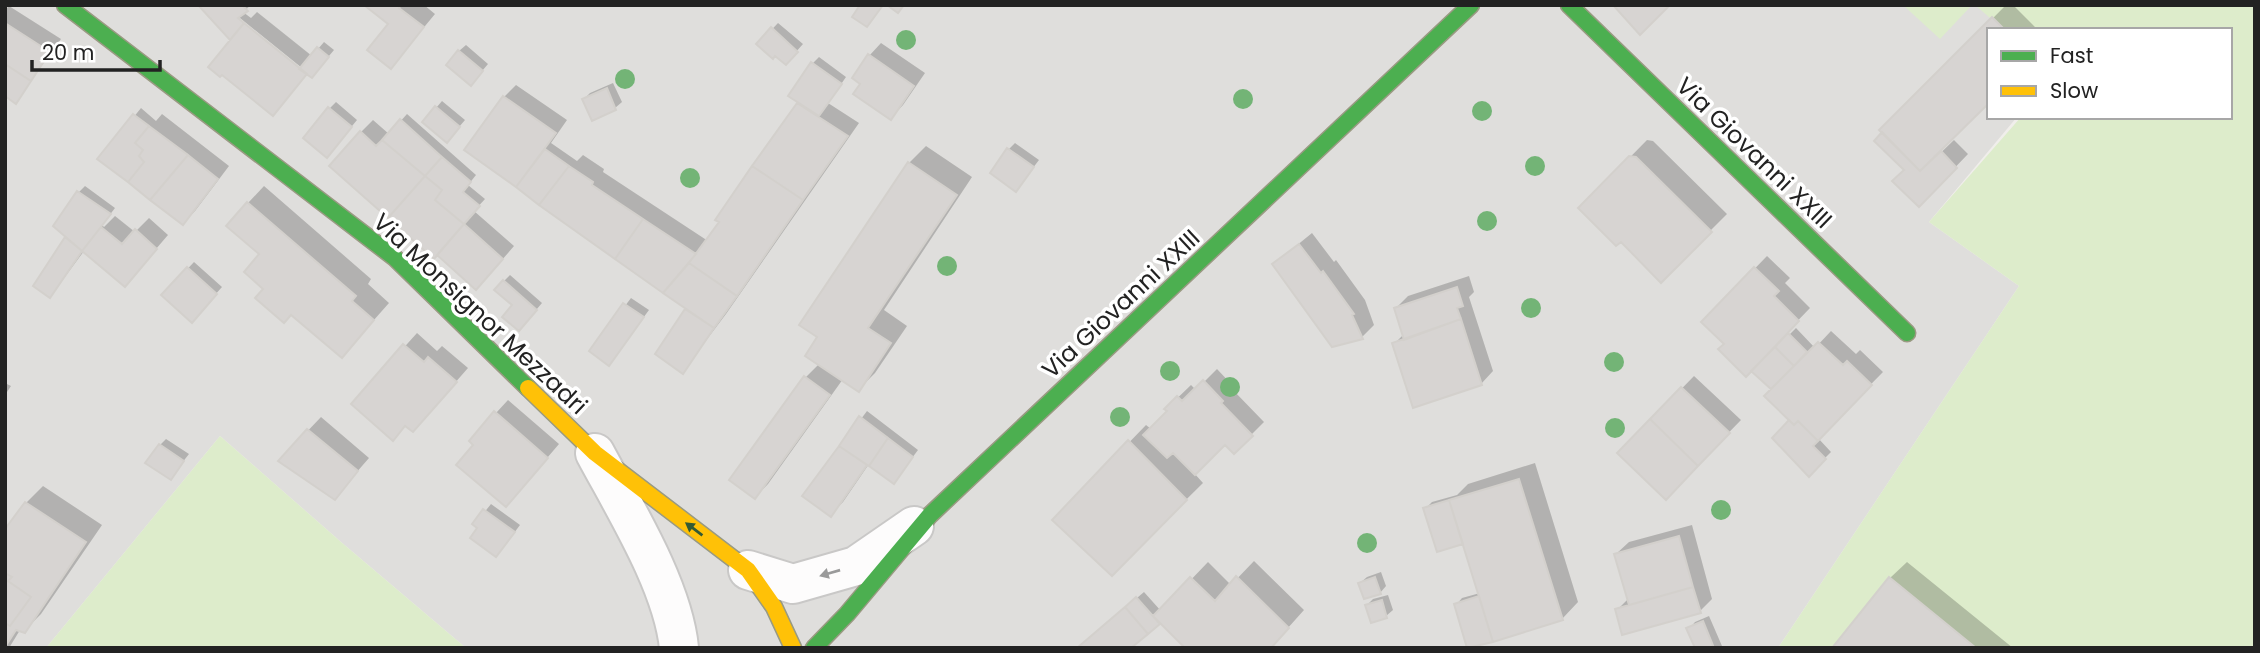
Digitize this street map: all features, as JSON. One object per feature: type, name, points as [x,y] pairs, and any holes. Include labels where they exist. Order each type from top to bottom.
[{"type":"street","name":"Via Monsignor Mezzadri","points":[[65,5],[395,258],[595,453],[748,570],[774,607],[819,644]]},
{"type":"street","name":"Via Giovanni XXIII","points":[[819,644],[930,515],[1471,5]]},
{"type":"street","name":"Via Giovanni XXIII","points":[[1569,5],[1907,332]]},
{"type":"street","points":[[595,453],[646,549],[678,635],[709,648]]},
{"type":"street","points":[[748,570],[793,583],[856,566],[930,515]]},
{"type":"shaded area","points":[[5,5],[2112,5],[1999,28],[1987,28],[1987,119],[2015,119],[1929,222],[2019,286],[1778,648],[466,648],[220,436],[46,648],[5,648]]},
{"type":"green space","points":[[1903,5],[1972,5],[1940,39]]},
{"type":"green space","points":[[1975,5],[2255,5],[2255,648],[1778,648],[2019,286],[1929,222],[2019,119],[2232,119],[2232,28],[2002,28]]},
{"type":"green space","points":[[220,436],[341,542],[466,648],[46,648]]},
{"type":"building","points":[[198,5],[242,5],[248,11],[238,18],[244,23],[230,40]]},
{"type":"building","points":[[364,5],[401,5],[399,8],[424,27],[391,69],[367,50],[388,24]]},
{"type":"building","points":[[860,5],[883,5],[867,27],[852,17]]},
{"type":"building","points":[[887,5],[904,5],[898,13]]},
{"type":"building","points":[[1613,5],[1670,5],[1640,35]]},
{"type":"building","points":[[1992,17],[2003,28],[1987,28],[1987,105],[1920,171],[1879,130]]},
{"type":"building","points":[[5,23],[50,52],[31,81],[5,64]]},
{"type":"building","points":[[244,23],[307,74],[273,116],[208,67]]},
{"type":"building","points":[[771,27],[798,52],[786,65],[775,56],[773,59],[756,44]]},
{"type":"building","points":[[317,47],[329,57],[312,78],[299,69]]},
{"type":"building","points":[[458,50],[483,71],[471,86],[446,65]]},
{"type":"building","points":[[868,54],[914,86],[891,120],[853,94],[860,84],[852,78]]},
{"type":"building","points":[[811,62],[842,84],[819,116],[788,96]]},
{"type":"building","points":[[5,64],[31,81],[16,104],[5,96]]},
{"type":"building","points":[[607,88],[616,110],[592,121],[582,99]]},
{"type":"building","points":[[503,96],[556,133],[516,187],[464,150]]},
{"type":"building","points":[[797,103],[848,136],[803,200],[752,166]]},
{"type":"building","points":[[435,106],[460,127],[447,143],[422,122]]},
{"type":"building","points":[[328,107],[352,127],[327,158],[303,138]]},
{"type":"building","points":[[133,114],[149,126],[135,143],[143,150],[139,156],[144,162],[128,182],[97,159]]},
{"type":"building","points":[[400,119],[442,157],[425,176],[382,140]]},
{"type":"building","points":[[149,126],[188,155],[150,200],[128,182],[144,162],[139,156],[143,150],[135,143]]},
{"type":"building","points":[[360,131],[376,146],[382,140],[425,176],[388,218],[329,166]]},
{"type":"building","points":[[1882,132],[1920,171],[1941,151],[1957,168],[1919,207],[1892,181],[1904,170],[1874,141]]},
{"type":"building","points":[[1007,148],[1034,167],[1016,192],[990,173]]},
{"type":"building","points":[[545,149],[569,166],[539,205],[516,187]]},
{"type":"building","points":[[188,155],[218,179],[183,225],[150,200]]},
{"type":"building","points":[[1629,156],[1636,157],[1712,232],[1661,283],[1621,242],[1616,246],[1578,208]]},
{"type":"building","points":[[442,157],[471,182],[463,192],[480,206],[464,224],[435,200],[442,190],[425,176]]},
{"type":"building","points":[[908,162],[957,195],[868,328],[891,343],[859,392],[805,356],[817,337],[799,325]]},
{"type":"building","points":[[569,166],[643,219],[615,259],[539,205]]},
{"type":"building","points":[[752,166],[803,200],[737,296],[689,263],[719,222],[715,220]]},
{"type":"building","points":[[425,176],[442,190],[435,200],[464,224],[434,259],[388,218]]},
{"type":"building","points":[[77,191],[111,214],[82,251],[53,226]]},
{"type":"building","points":[[247,202],[356,296],[352,301],[374,320],[342,358],[291,315],[284,323],[255,298],[263,289],[244,272],[259,254],[226,226]]},
{"type":"building","points":[[643,219],[696,254],[663,293],[615,259]]},
{"type":"building","points":[[464,224],[503,259],[476,290],[437,255]]},
{"type":"building","points":[[101,227],[122,244],[135,229],[157,249],[125,287],[82,251]]},
{"type":"building","points":[[65,237],[82,251],[50,298],[33,286]]},
{"type":"building","points":[[1299,244],[1321,273],[1323,271],[1354,314],[1352,315],[1363,339],[1332,347],[1272,264]]},
{"type":"building","points":[[689,263],[737,296],[714,328],[663,293]]},
{"type":"building","points":[[187,267],[217,294],[192,323],[161,295]]},
{"type":"building","points":[[1754,267],[1779,291],[1774,296],[1799,321],[1746,377],[1718,349],[1724,344],[1701,322]]},
{"type":"building","points":[[503,280],[537,310],[519,331],[502,317],[512,305],[494,290]]},
{"type":"building","points":[[1457,287],[1463,306],[1457,308],[1461,319],[1404,340],[1394,308]]},
{"type":"building","points":[[623,303],[644,317],[609,366],[589,351]]},
{"type":"building","points":[[685,309],[714,328],[683,374],[655,354]]},
{"type":"building","points":[[1461,319],[1482,385],[1413,408],[1392,343]]},
{"type":"building","points":[[1788,333],[1807,352],[1794,366],[1775,347]]},
{"type":"building","points":[[1818,342],[1843,365],[1847,361],[1872,385],[1818,441],[1798,421],[1794,425],[1764,396]]},
{"type":"building","points":[[403,344],[424,362],[428,357],[457,382],[413,432],[405,426],[393,441],[351,404]]},
{"type":"building","points":[[1775,347],[1794,366],[1771,389],[1751,371]]},
{"type":"building","points":[[804,376],[830,395],[755,499],[729,480]]},
{"type":"building","points":[[1203,380],[1253,436],[1234,454],[1225,445],[1195,475],[1173,453],[1167,458],[1143,435],[1167,411],[1164,409],[1177,396],[1182,401]]},
{"type":"building","points":[[1681,387],[1730,433],[1698,466],[1650,419]]},
{"type":"building","points":[[494,411],[548,458],[506,507],[456,465],[473,445],[469,441]]},
{"type":"building","points":[[859,416],[888,438],[869,466],[839,446]]},
{"type":"building","points":[[1650,419],[1698,466],[1666,500],[1617,453]]},
{"type":"building","points":[[1789,420],[1794,425],[1798,421],[1818,441],[1813,446],[1826,459],[1809,477],[1772,438]]},
{"type":"building","points":[[307,429],[358,471],[335,500],[278,461]]},
{"type":"building","points":[[888,438],[913,457],[894,484],[869,466]]},
{"type":"building","points":[[1128,440],[1187,500],[1112,576],[1052,520]]},
{"type":"building","points":[[159,444],[184,461],[171,480],[145,463]]},
{"type":"building","points":[[839,446],[867,465],[831,517],[802,496]]},
{"type":"building","points":[[1519,479],[1563,620],[1493,642],[1449,500]]},
{"type":"building","points":[[1449,500],[1463,544],[1437,552],[1423,508]]},
{"type":"building","points":[[25,502],[86,542],[25,633],[16,630],[5,647],[5,623],[10,626],[31,597],[8,581],[12,577],[5,573],[5,529]]},
{"type":"building","points":[[483,509],[515,532],[496,557],[470,538],[477,528],[472,524]]},
{"type":"building","points":[[1679,536],[1693,587],[1629,605],[1614,554]]},
{"type":"building","points":[[5,573],[12,577],[8,581],[31,597],[10,626],[5,623]]},
{"type":"building","points":[[1236,576],[1289,628],[1271,648],[1185,648],[1153,616],[1190,577],[1215,601]]},
{"type":"building","points":[[1375,577],[1381,594],[1364,599],[1358,583]]},
{"type":"building","points":[[1889,577],[1976,648],[1832,648]]},
{"type":"building","points":[[1693,587],[1701,613],[1622,635],[1615,609]]},
{"type":"building","points":[[1479,596],[1493,642],[1467,648],[1454,604]]},
{"type":"building","points":[[1136,597],[1160,624],[1148,634],[1125,607]]},
{"type":"building","points":[[1382,600],[1387,618],[1371,623],[1365,605]]},
{"type":"building","points":[[1125,607],[1148,634],[1131,648],[1077,648]]},
{"type":"building","points":[[1703,621],[1714,648],[1695,648],[1686,628]]},
{"type":"traffic: fast","points":[[65,5],[395,258],[528,388]]},
{"type":"traffic: fast","points":[[814,648],[847,614],[930,515],[1471,5]]},
{"type":"traffic: fast","points":[[1569,5],[1907,333]]},
{"type":"traffic: slow","points":[[528,388],[595,453],[748,570],[774,607],[793,648]]}]
